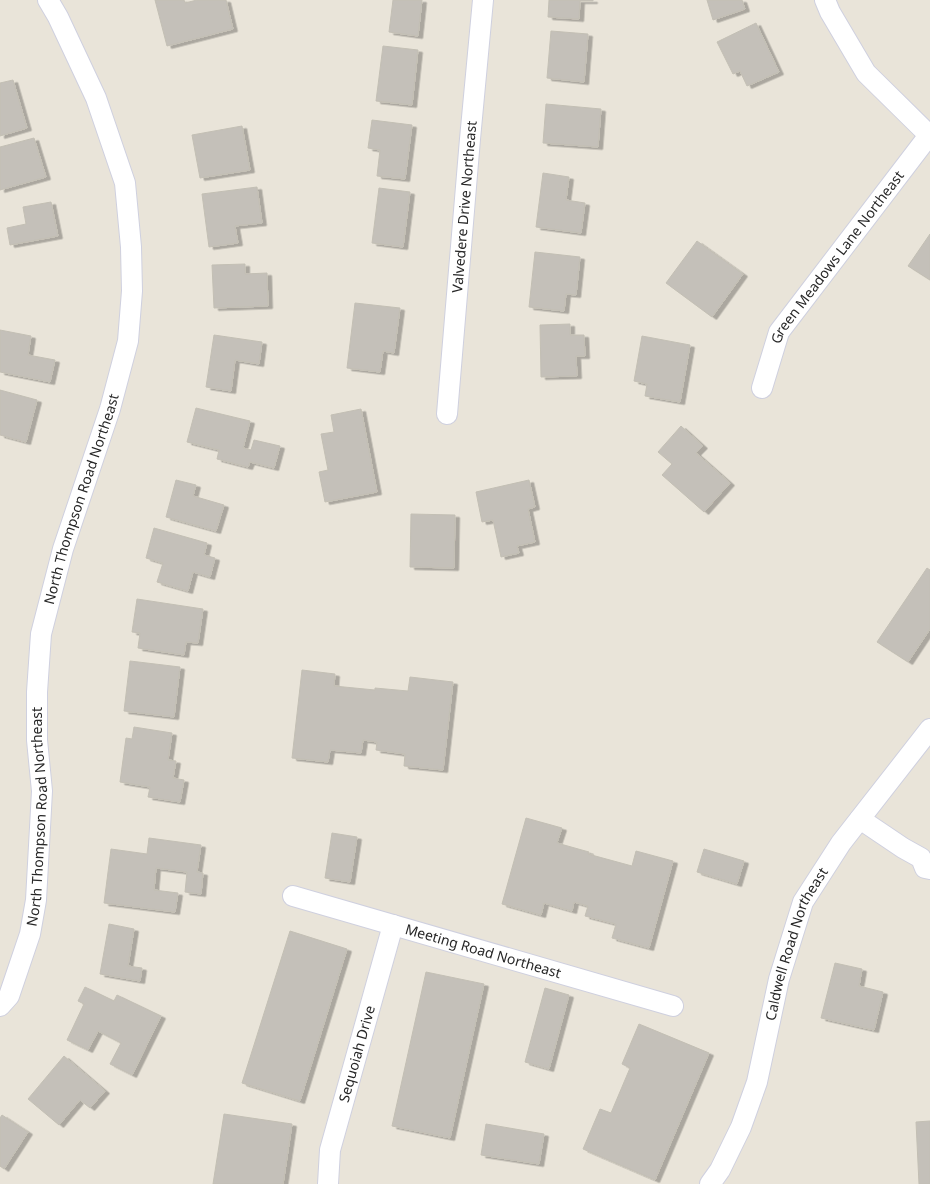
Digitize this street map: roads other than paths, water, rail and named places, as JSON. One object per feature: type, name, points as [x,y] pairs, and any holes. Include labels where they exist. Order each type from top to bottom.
[{"type":"street","name":"North Thompson Road Northeast","points":[[0,1006],[9,996],[30,934],[36,900],[42,791],[37,740],[37,692],[42,634],[63,549],[110,409],[128,341],[132,291],[131,247],[125,183],[96,98],[58,17],[48,0]]},
{"type":"street","name":"Valvedere Drive Northeast","points":[[447,414],[469,147],[483,0]]},
{"type":"street","points":[[825,0],[830,12],[866,73],[930,135]]},
{"type":"street","name":"Green Meadows Lane Northeast","points":[[762,388],[779,332],[930,135]]},
{"type":"street","name":"Caldwell Road Northeast","points":[[710,1184],[720,1170],[741,1127],[757,1082],[778,980],[802,902],[841,842],[930,729]]},
{"type":"street","points":[[860,819],[903,848],[927,860]]},
{"type":"street","name":"Meeting Road Northeast","points":[[293,896],[673,1006]]},
{"type":"street","name":"Sequoiah Drive","points":[[328,1184],[330,1150],[393,925]]}]
